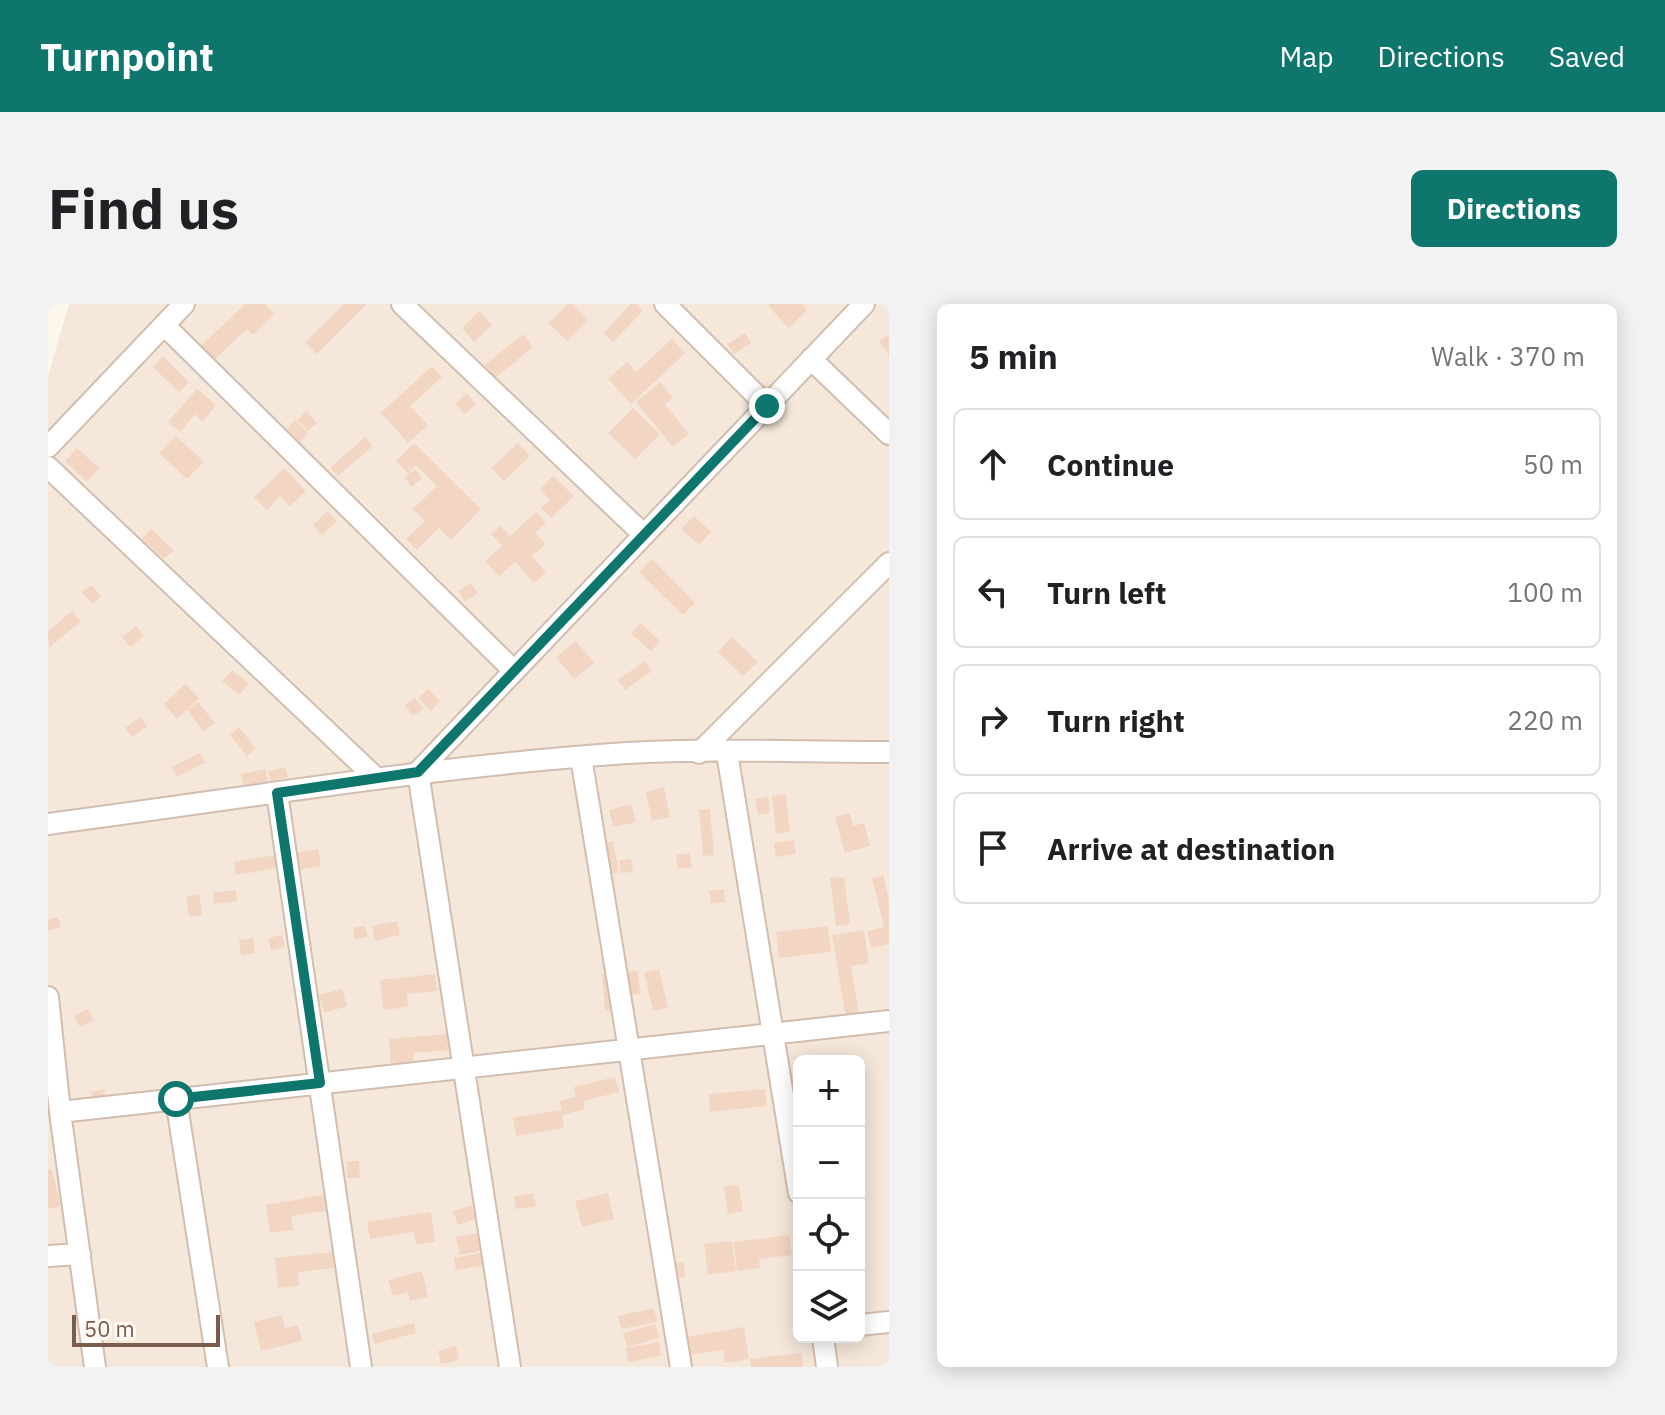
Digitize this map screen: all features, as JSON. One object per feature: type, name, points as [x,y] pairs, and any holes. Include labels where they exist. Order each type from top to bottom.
[{"type":"street","points":[[48,447],[184,304]]},
{"type":"street","points":[[402,304],[644,535]]},
{"type":"street","points":[[665,304],[767,406]]},
{"type":"street","points":[[418,772],[864,304]]},
{"type":"street","points":[[164,325],[514,671]]},
{"type":"street","points":[[811,359],[889,434]]},
{"type":"street","points":[[48,467],[376,778]]},
{"type":"street","points":[[699,753],[889,563]]},
{"type":"street","points":[[48,824],[418,772],[581,757],[630,753],[889,752]]},
{"type":"street","points":[[727,753],[793,1156]]},
{"type":"street","points":[[581,757],[681,1367]]},
{"type":"street","points":[[418,772],[510,1367]]},
{"type":"street","points":[[277,793],[361,1367]]},
{"type":"street","points":[[48,997],[60,1112],[95,1367]]},
{"type":"street","points":[[60,1112],[889,1021]]},
{"type":"street","points":[[176,1099],[218,1367]]},
{"type":"street","points":[[48,1256],[80,1254]]},
{"type":"street","points":[[865,1324],[889,1322]]},
{"type":"street","points":[[824,1343],[827,1367]]},
{"type":"shaded area","points":[[69,304],[889,304],[889,1367],[48,1367],[48,376]]},
{"type":"building","points":[[245,304],[265,304],[274,314],[253,335],[247,329],[214,360],[201,346]]},
{"type":"building","points":[[344,304],[367,304],[317,354],[305,342]]},
{"type":"building","points":[[568,304],[572,304],[588,320],[567,341],[549,323]]},
{"type":"building","points":[[631,304],[636,304],[643,311],[613,342],[603,333]]},
{"type":"building","points":[[802,304],[807,310],[789,328],[768,306]]},
{"type":"building","points":[[479,311],[492,325],[474,342],[462,328]]},
{"type":"building","points":[[745,333],[751,343],[734,354],[727,344]]},
{"type":"building","points":[[523,334],[533,347],[495,378],[485,365]]},
{"type":"building","points":[[889,334],[889,356],[879,341]]},
{"type":"building","points":[[672,339],[685,353],[631,404],[608,379],[627,362],[636,372]]},
{"type":"building","points":[[163,356],[189,382],[179,392],[153,367]]},
{"type":"building","points":[[432,366],[442,377],[410,406],[428,425],[408,443],[381,413]]},
{"type":"building","points":[[660,382],[673,398],[665,404],[689,434],[673,447],[636,402]]},
{"type":"building","points":[[197,389],[216,405],[203,422],[195,414],[180,432],[168,422]]},
{"type":"building","points":[[467,393],[476,404],[465,414],[455,404]]},
{"type":"building","points":[[633,408],[660,434],[635,459],[608,433]]},
{"type":"building","points":[[306,411],[317,423],[308,431],[297,420]]},
{"type":"building","points":[[295,420],[308,433],[300,442],[287,429]]},
{"type":"building","points":[[176,436],[204,462],[187,479],[159,453]]},
{"type":"building","points":[[365,437],[373,446],[338,476],[330,468]]},
{"type":"building","points":[[414,443],[481,509],[451,540],[439,528],[417,550],[406,539],[425,521],[413,509],[437,486],[416,465],[408,473],[396,461]]},
{"type":"building","points":[[518,443],[530,456],[504,481],[491,468]]},
{"type":"building","points":[[77,448],[99,468],[87,482],[65,461]]},
{"type":"building","points":[[284,468],[306,491],[290,506],[280,496],[267,510],[254,497]]},
{"type":"building","points":[[415,469],[422,478],[412,487],[404,477]]},
{"type":"building","points":[[553,476],[574,496],[551,518],[541,508],[550,500],[540,489]]},
{"type":"building","points":[[327,511],[337,522],[322,535],[313,525]]},
{"type":"building","points":[[536,512],[546,523],[535,533],[546,544],[532,556],[546,572],[534,583],[515,562],[499,576],[485,561],[502,546],[491,534],[500,526],[510,536]]},
{"type":"building","points":[[694,516],[711,532],[699,545],[681,529]]},
{"type":"building","points":[[151,529],[174,550],[164,559],[142,539]]},
{"type":"building","points":[[652,559],[695,603],[683,615],[639,572]]},
{"type":"building","points":[[471,583],[478,593],[465,602],[458,591]]},
{"type":"building","points":[[92,585],[101,597],[92,604],[82,592]]},
{"type":"building","points":[[72,611],[81,621],[49,648],[48,631]]},
{"type":"building","points":[[641,623],[660,641],[651,651],[631,634]]},
{"type":"building","points":[[136,626],[144,636],[130,647],[122,637]]},
{"type":"building","points":[[732,637],[758,662],[743,676],[718,652]]},
{"type":"building","points":[[576,641],[594,663],[574,679],[556,657]]},
{"type":"building","points":[[645,661],[652,671],[625,690],[618,680]]},
{"type":"building","points":[[232,670],[249,684],[239,695],[222,681]]},
{"type":"building","points":[[185,684],[199,698],[177,719],[164,704]]},
{"type":"building","points":[[428,689],[440,701],[431,711],[418,698]]},
{"type":"building","points":[[415,698],[424,709],[413,716],[405,705]]},
{"type":"building","points":[[198,702],[215,723],[203,731],[187,710]]},
{"type":"building","points":[[140,717],[147,726],[132,737],[125,728]]},
{"type":"building","points":[[239,727],[256,749],[247,756],[230,735]]},
{"type":"building","points":[[200,753],[205,763],[177,777],[172,767]]},
{"type":"building","points":[[285,767],[288,777],[271,782],[268,772]]},
{"type":"building","points":[[265,769],[268,782],[244,787],[241,774]]},
{"type":"building","points":[[664,787],[670,817],[652,821],[646,792]]},
{"type":"building","points":[[786,794],[790,832],[776,834],[772,796]]},
{"type":"building","points":[[768,796],[770,813],[758,815],[755,799]]},
{"type":"building","points":[[631,804],[636,822],[613,827],[609,810]]},
{"type":"building","points":[[710,809],[714,855],[703,856],[699,810]]},
{"type":"building","points":[[850,813],[853,826],[864,823],[870,846],[845,853],[835,817]]},
{"type":"building","points":[[794,840],[796,854],[776,857],[774,843]]},
{"type":"building","points":[[613,841],[619,872],[605,875],[598,844]]},
{"type":"building","points":[[318,849],[321,866],[293,871],[290,854]]},
{"type":"building","points":[[288,853],[290,866],[236,875],[234,862]]},
{"type":"building","points":[[690,853],[692,867],[678,869],[676,855]]},
{"type":"building","points":[[631,859],[633,872],[621,873],[619,860]]},
{"type":"building","points":[[883,875],[889,900],[889,944],[871,948],[867,931],[884,927],[872,878]]},
{"type":"building","points":[[844,877],[850,924],[836,926],[830,878]]},
{"type":"building","points":[[724,889],[725,902],[711,904],[709,891]]},
{"type":"building","points":[[236,890],[237,901],[214,904],[213,893]]},
{"type":"building","points":[[199,894],[202,915],[189,917],[186,897]]},
{"type":"building","points":[[58,917],[61,927],[48,931],[48,920]]},
{"type":"building","points":[[397,921],[400,935],[375,941],[372,926]]},
{"type":"building","points":[[365,926],[368,937],[355,940],[353,928]]},
{"type":"building","points":[[828,926],[831,952],[779,958],[776,932]]},
{"type":"building","points":[[864,930],[869,963],[851,966],[860,1022],[847,1024],[832,935]]},
{"type":"building","points":[[282,935],[285,947],[271,950],[268,938]]},
{"type":"building","points":[[253,938],[255,953],[241,955],[239,940]]},
{"type":"building","points":[[659,969],[668,1008],[653,1011],[644,972]]},
{"type":"building","points":[[638,971],[640,994],[626,995],[627,1010],[605,1011],[602,974]]},
{"type":"building","points":[[435,974],[437,991],[407,994],[408,1007],[383,1010],[380,980]]},
{"type":"building","points":[[342,989],[347,1006],[324,1013],[319,995]]},
{"type":"building","points":[[88,1009],[94,1020],[80,1027],[74,1016]]},
{"type":"building","points":[[447,1034],[448,1050],[413,1053],[414,1068],[391,1070],[389,1039]]},
{"type":"building","points":[[615,1077],[619,1092],[583,1101],[585,1109],[562,1115],[564,1128],[516,1136],[513,1118],[562,1110],[559,1101],[576,1097],[574,1087]]},
{"type":"building","points":[[104,1089],[107,1103],[94,1106],[91,1092]]},
{"type":"building","points":[[765,1089],[767,1106],[710,1112],[709,1094]]},
{"type":"building","points":[[347,1161],[359,1161],[360,1178],[347,1178]]},
{"type":"building","points":[[48,1170],[52,1170],[61,1206],[48,1209]]},
{"type":"building","points":[[739,1185],[743,1211],[728,1214],[724,1187]]},
{"type":"building","points":[[533,1193],[536,1206],[516,1209],[514,1197]]},
{"type":"building","points":[[608,1193],[614,1219],[582,1227],[575,1201]]},
{"type":"building","points":[[324,1195],[326,1211],[291,1216],[293,1230],[270,1233],[266,1205]]},
{"type":"building","points":[[471,1205],[476,1219],[458,1225],[453,1211]]},
{"type":"building","points":[[431,1212],[435,1242],[416,1244],[414,1232],[370,1239],[367,1222]]},
{"type":"building","points":[[477,1233],[480,1251],[460,1255],[456,1237]]},
{"type":"building","points":[[789,1235],[792,1255],[759,1259],[760,1268],[737,1271],[734,1242]]},
{"type":"building","points":[[732,1241],[736,1271],[708,1275],[704,1244]]},
{"type":"building","points":[[333,1252],[334,1268],[298,1272],[299,1286],[278,1288],[275,1258]]},
{"type":"building","points":[[480,1253],[483,1265],[456,1270],[454,1258]]},
{"type":"building","points":[[684,1262],[685,1277],[675,1278],[674,1263]]},
{"type":"building","points":[[422,1271],[428,1297],[410,1301],[408,1292],[393,1296],[388,1280]]},
{"type":"building","points":[[654,1308],[657,1322],[621,1329],[618,1316]]},
{"type":"building","points":[[282,1315],[285,1328],[298,1325],[302,1341],[261,1351],[254,1322]]},
{"type":"building","points":[[414,1323],[416,1333],[374,1344],[372,1334]]},
{"type":"building","points":[[655,1324],[659,1338],[627,1347],[623,1333]]},
{"type":"building","points":[[744,1327],[749,1359],[725,1363],[723,1350],[689,1355],[686,1337]]},
{"type":"building","points":[[659,1342],[661,1356],[628,1362],[626,1348]]},
{"type":"building","points":[[456,1346],[459,1360],[441,1364],[438,1351]]},
{"type":"building","points":[[802,1353],[803,1367],[751,1367],[750,1359]]},
{"type":"route","points":[[176,1099],[320,1083],[277,793],[418,772],[767,406]]}]
